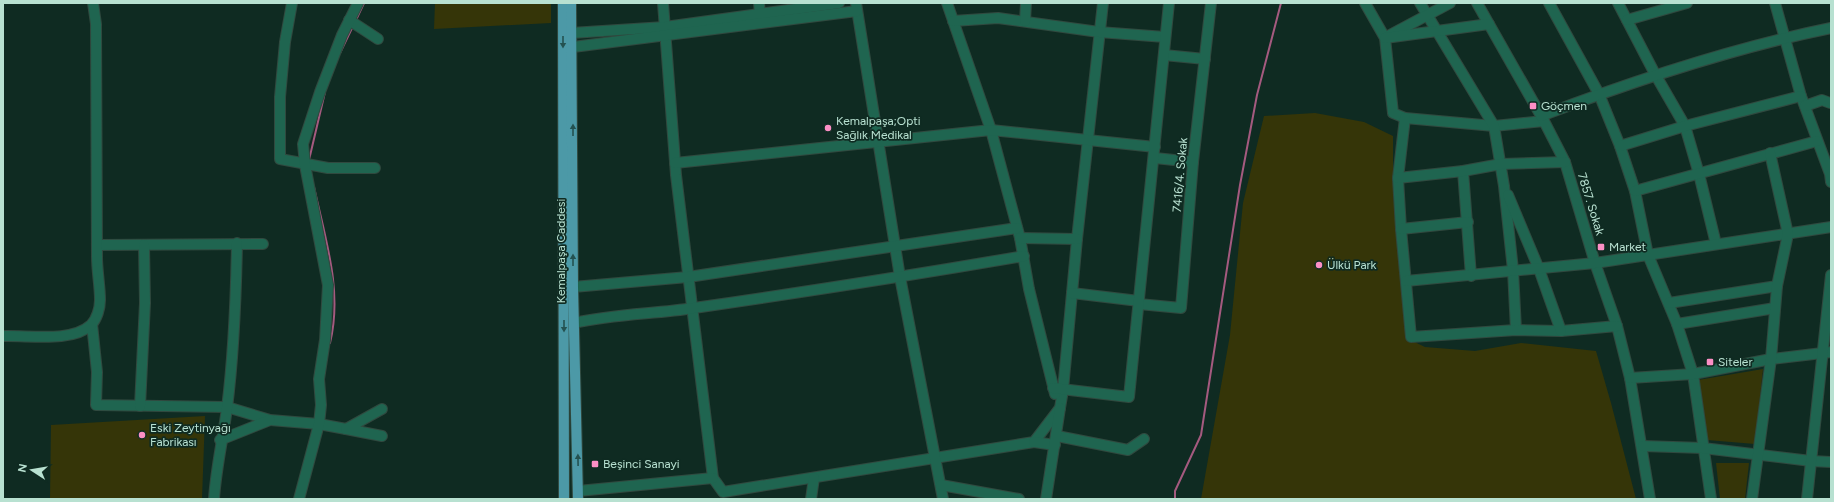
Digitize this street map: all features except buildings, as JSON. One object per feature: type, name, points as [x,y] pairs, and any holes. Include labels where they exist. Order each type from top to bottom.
[{"type":"main road","name":"Kemalpaşa Caddesi","points":[[563,3],[564,499]]},
{"type":"main road","name":"Kemalpaşa Caddesi","points":[[571,3],[571,33],[573,47],[574,323],[578,495]]},
{"type":"street","points":[[3,336],[58,337],[83,331],[92,324],[97,316],[100,300],[97,245],[96,24],[93,3]]},
{"type":"street","points":[[292,3],[285,42],[280,97],[280,159],[328,168],[375,168]]},
{"type":"street","points":[[298,499],[319,424],[321,405],[319,379],[325,340],[328,285],[309,165],[304,144],[320,92],[353,23],[358,3]]},
{"type":"street","points":[[663,3],[675,163],[688,278],[713,478],[723,495],[814,478],[1034,442],[1056,440],[1128,450],[1144,439]]},
{"type":"street","points":[[759,3],[760,14]]},
{"type":"street","points":[[573,47],[760,14],[839,3]]},
{"type":"street","points":[[947,3],[991,130],[1019,233],[1029,289],[1053,388],[1060,408]]},
{"type":"street","points":[[1025,21],[1026,3]]},
{"type":"street","points":[[1046,499],[1063,390],[1077,239],[1103,3]]},
{"type":"street","points":[[1053,388],[1129,397],[1169,3]]},
{"type":"street","name":"7416/4. Sokak","points":[[1139,303],[1181,308],[1193,162],[1211,3]]},
{"type":"street","points":[[1365,3],[1385,38],[1394,114],[1405,118],[1494,126],[1543,118],[1599,94],[1655,74],[1786,37],[1831,28]]},
{"type":"street","points":[[1420,3],[1494,126],[1504,186],[1513,270],[1516,330]]},
{"type":"street","points":[[1385,38],[1450,3]]},
{"type":"street","name":"7857. Sokak","points":[[1477,3],[1543,118],[1565,162],[1595,263],[1617,326],[1630,378],[1643,446],[1650,499]]},
{"type":"street","points":[[1549,3],[1599,94],[1620,146],[1635,191],[1648,255],[1677,324],[1694,374],[1711,499]]},
{"type":"street","points":[[1618,3],[1655,74],[1685,126],[1699,174],[1716,244]]},
{"type":"street","points":[[1627,20],[1687,3]]},
{"type":"street","points":[[1775,3],[1786,37],[1801,96],[1816,141],[1831,177]]},
{"type":"street","points":[[571,33],[665,31],[857,7],[900,277],[943,499]]},
{"type":"street","points":[[953,21],[998,18],[1099,32],[1165,37]]},
{"type":"street","points":[[353,23],[378,39]]},
{"type":"street","points":[[1385,38],[1489,24]]},
{"type":"street","points":[[1164,55],[1205,59]]},
{"type":"street","points":[[1620,146],[1685,126],[1801,96]]},
{"type":"street","points":[[1805,106],[1822,100],[1830,103]]},
{"type":"street","points":[[1405,118],[1398,178],[1411,337],[1516,330],[1561,331],[1617,326]]},
{"type":"street","points":[[675,163],[991,130],[1155,148]]},
{"type":"street","points":[[1635,191],[1816,141]]},
{"type":"street","points":[[1752,499],[1771,359],[1776,286],[1788,234],[1770,153]]},
{"type":"street","points":[[1154,158],[1193,162]]},
{"type":"street","points":[[1398,178],[1463,171],[1501,164],[1565,162]]},
{"type":"street","points":[[1463,171],[1471,276]]},
{"type":"street","points":[[1504,186],[1539,268],[1561,331]]},
{"type":"street","points":[[1401,229],[1468,222]]},
{"type":"street","points":[[1406,281],[1595,263],[1831,227]]},
{"type":"street","points":[[574,287],[688,278],[895,245],[1019,233],[1077,239]]},
{"type":"street","points":[[214,499],[220,440],[227,407],[235,321],[237,243]]},
{"type":"street","points":[[97,245],[263,244]]},
{"type":"street","points":[[140,406],[145,303],[144,245]]},
{"type":"street","points":[[574,323],[598,318],[692,308],[900,277],[1024,256]]},
{"type":"street","points":[[1807,499],[1827,352],[1831,275]]},
{"type":"street","points":[[1668,303],[1776,286]]},
{"type":"street","points":[[1072,293],[1139,303]]},
{"type":"street","points":[[1677,324],[1775,308]]},
{"type":"street","points":[[92,324],[97,372],[96,405],[227,407],[270,420],[319,424],[382,436]]},
{"type":"street","points":[[1630,378],[1694,374],[1771,359],[1827,352]]},
{"type":"street","points":[[1034,442],[1060,408]]},
{"type":"street","points":[[346,429],[382,409]]},
{"type":"street","points":[[220,440],[270,420]]},
{"type":"street","points":[[1643,446],[1703,448],[1831,462]]},
{"type":"street","points":[[578,495],[713,478]]},
{"type":"street","points":[[810,499],[814,478]]},
{"type":"street","points":[[941,485],[1019,499]]},
{"type":"shaded area","points":[[435,3],[551,3],[551,23],[434,29]]},
{"type":"shaded area","name":"Ülkü Park","points":[[1315,113],[1364,122],[1393,136],[1393,194],[1408,339],[1425,347],[1475,351],[1521,343],[1596,351],[1636,499],[1201,499],[1230,335],[1243,203],[1264,116]]},
{"type":"shaded area","points":[[1763,369],[1755,444],[1707,440],[1698,380]]},
{"type":"shaded area","points":[[205,416],[202,499],[50,499],[51,425]]},
{"type":"shaded area","points":[[1716,463],[1749,463],[1745,499],[1720,499]]},
{"type":"waterway","points":[[356,20],[364,3]]},
{"type":"waterway","points":[[1175,499],[1175,491],[1201,435],[1240,185],[1257,95],[1281,3]]},
{"type":"waterway","points":[[340,53],[353,26]]},
{"type":"waterway","points":[[309,160],[325,92]]},
{"type":"waterway","points":[[314,187],[334,284],[335,304],[330,343]]},
{"type":"place","name":"Göçmen","points":[[1533,106]]},
{"type":"place","name":"Kemalpaşa;Opti Sağlık Medikal","points":[[828,128]]},
{"type":"place","name":"Market","points":[[1601,247]]},
{"type":"place","name":"Ülkü Park","points":[[1319,265]]},
{"type":"place","name":"Siteler","points":[[1710,362]]},
{"type":"place","name":"Eski Zeytinyağı Fabrikası","points":[[142,435]]},
{"type":"place","name":"Beşinci Sanayi","points":[[595,464]]}]
